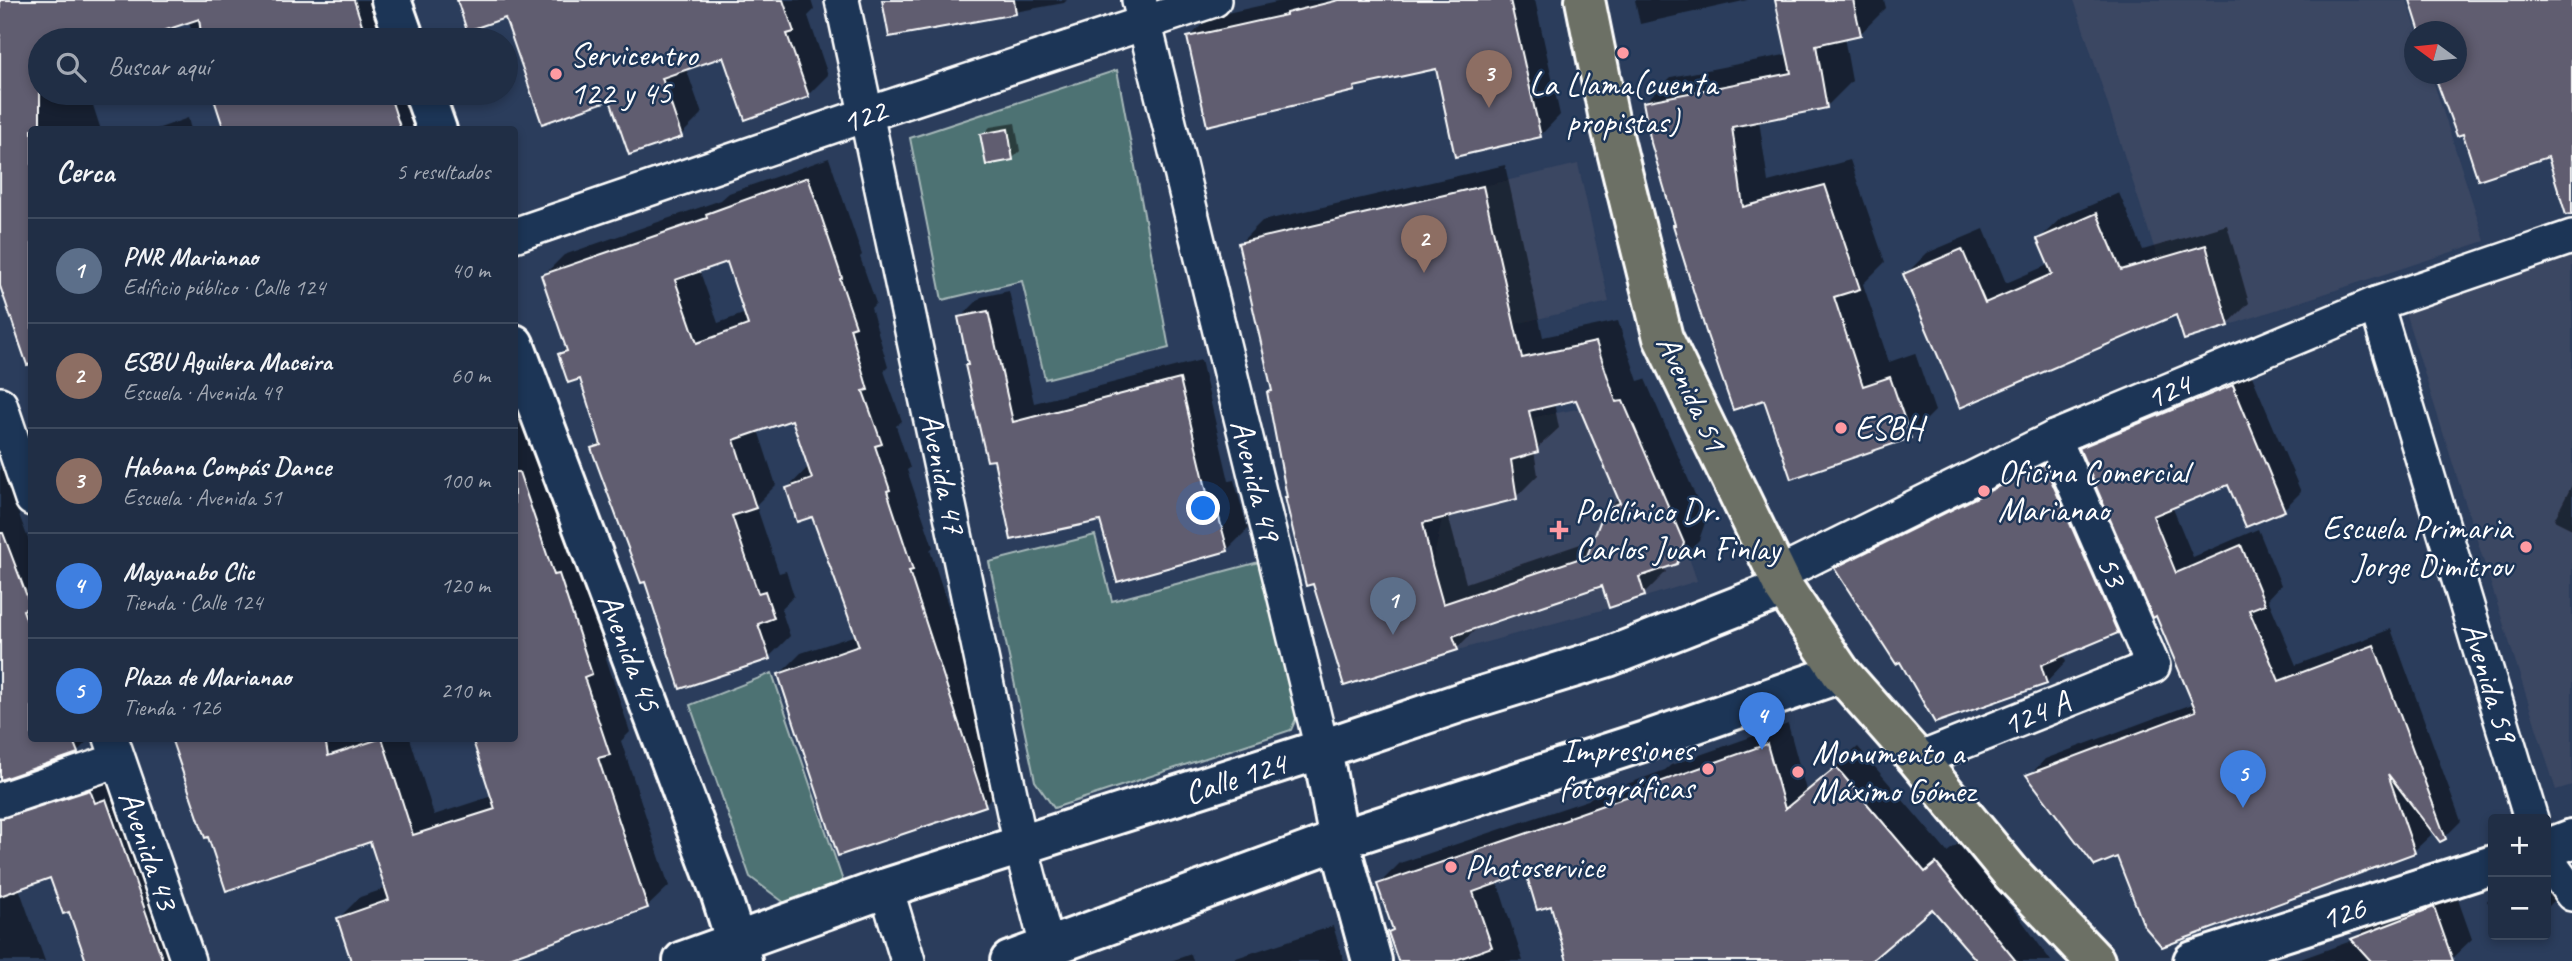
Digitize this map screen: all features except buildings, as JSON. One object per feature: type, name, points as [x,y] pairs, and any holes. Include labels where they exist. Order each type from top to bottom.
[{"type":"main road","name":"Avenida 51","points":[[1586,0],[1609,119],[1663,338],[1781,581],[1841,673],[1918,760],[2012,874],[2095,961]]},
{"type":"street","points":[[391,0],[401,28]]},
{"type":"street","name":"Avenida 47","points":[[842,0],[1021,846],[1047,946]]},
{"type":"street","name":"122","points":[[518,234],[868,114],[1142,11],[1214,0]]},
{"type":"street","name":"Avenida 49","points":[[1142,11],[1322,749],[1339,840],[1372,961]]},
{"type":"street","points":[[428,105],[436,126]]},
{"type":"street","name":"124","points":[[1781,581],[2054,438],[2376,304],[2572,237]]},
{"type":"street","name":"Avenida 59","points":[[2376,304],[2529,814]]},
{"type":"street","name":"Avenida 45","points":[[518,355],[720,892],[738,952]]},
{"type":"street","points":[[9,412],[28,484]]},
{"type":"street","name":"53","points":[[2054,438],[2153,666]]},
{"type":"street","name":"Calle 124","points":[[683,961],[738,952],[886,888],[1608,657],[1781,581]]},
{"type":"street","name":"124 A","points":[[1918,760],[2153,666]]},
{"type":"street","points":[[1010,961],[1339,840],[1645,741],[1841,673]]},
{"type":"street","points":[[0,800],[114,749]]},
{"type":"street","name":"Avenida 43","points":[[114,749],[188,961]]},
{"type":"street","points":[[2551,847],[2572,839]]},
{"type":"street","points":[[2551,865],[2572,894]]},
{"type":"street","name":"126","points":[[2193,961],[2488,867]]},
{"type":"street","points":[[886,888],[908,961]]},
{"type":"shaded area","points":[[2074,0],[2407,0],[2414,21],[2404,21],[2404,84],[2434,84],[2485,241],[2184,340]]},
{"type":"shaded area","points":[[1578,164],[1609,302],[1269,382],[1238,243]]},
{"type":"shaded area","name":"Escuela Primaria Jorge Dimitrov","points":[[2572,255],[2572,785],[2556,790],[2404,309]]},
{"type":"shaded area","name":"Polclínico Dr. Carlos Juan Finlay","points":[[1623,400],[1684,543],[1697,581],[1458,650],[1432,567],[1442,518],[1424,443]]},
{"type":"green space","points":[[1117,70],[1169,348],[1045,379],[1022,281],[942,300],[910,138]]},
{"type":"green space","points":[[1095,535],[1112,601],[1259,562],[1300,710],[1291,730],[1054,808],[1035,781],[989,562]]},
{"type":"green space","points":[[772,673],[845,887],[786,904],[750,877],[690,705]]},
{"type":"place","name":"La Llama(cuenta propistas)","points":[[1623,53]]},
{"type":"place","name":"Servicentro 122 y 45","points":[[556,74]]},
{"type":"place","name":"Habana Compás Dance","points":[[1489,108]]},
{"type":"place","name":"ESBU Aguilera Maceira","points":[[1424,273]]},
{"type":"place","name":"ESBH","points":[[1841,428]]},
{"type":"place","name":"Oficina Comercial Marianao","points":[[1984,491]]},
{"type":"place","name":"Polclínico Dr. Carlos Juan Finlay","points":[[1559,530]]},
{"type":"place","name":"Escuela Primaria Jorge Dimitrov","points":[[2526,547]]},
{"type":"place","name":"PNR Marianao","points":[[1393,635]]},
{"type":"place","name":"Mayanabo Clic","points":[[1762,750]]},
{"type":"place","name":"Impresiones fotográficas","points":[[1708,769]]},
{"type":"place","name":"Monumento a Máximo Gómez","points":[[1798,772]]},
{"type":"place","name":"Plaza de Marianao","points":[[2243,808]]},
{"type":"place","name":"Photoservice","points":[[1451,867]]}]
